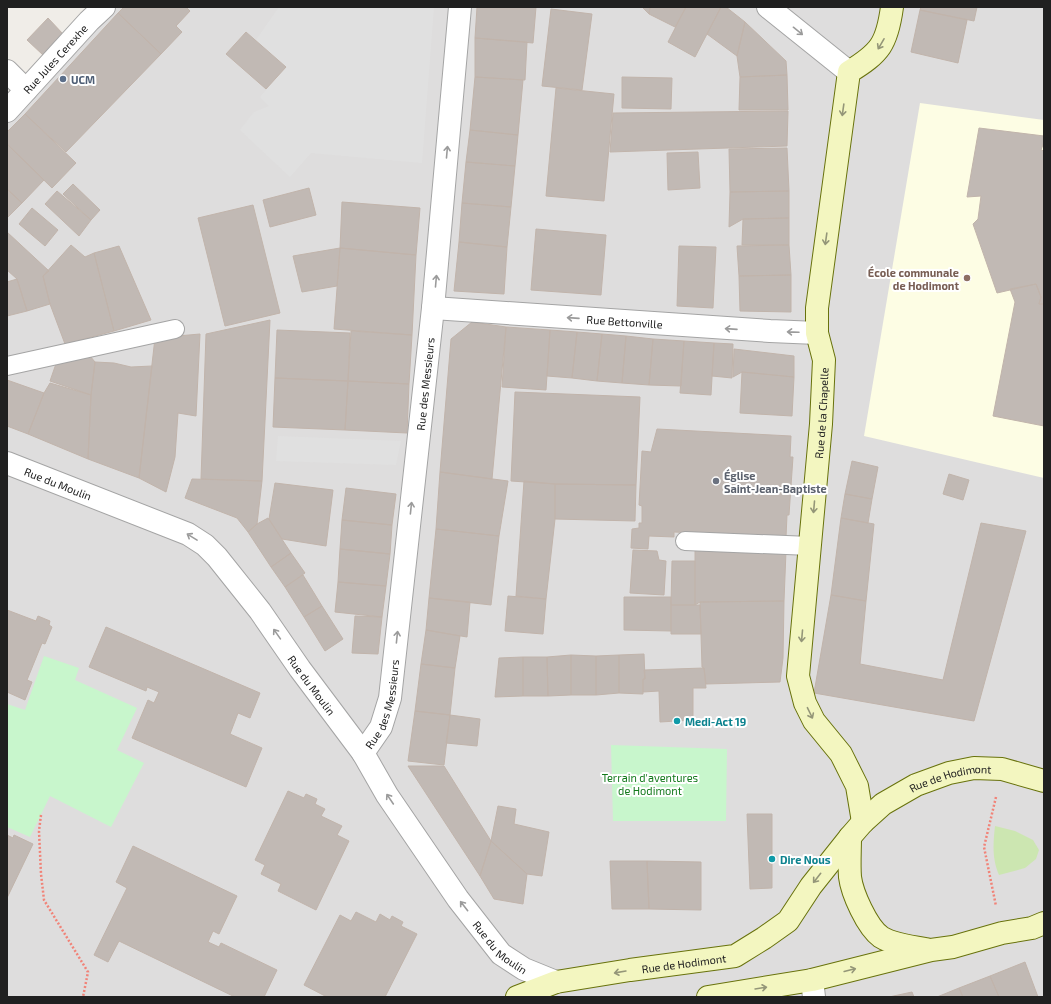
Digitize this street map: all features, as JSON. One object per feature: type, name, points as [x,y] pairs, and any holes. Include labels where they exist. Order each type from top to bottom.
[{"type":"main road","points":[[848,72],[866,61],[880,48],[887,34],[892,7]]},
{"type":"main road","name":"Rue de la Chapelle","points":[[848,72],[817,308],[817,333],[824,360],[821,424],[798,676],[805,703],[814,721],[841,754],[857,786],[856,830]]},
{"type":"main road","name":"Rue de Hodimont","points":[[517,997],[556,982],[630,970],[735,956],[764,938],[788,920],[811,886],[856,830],[884,804],[916,785],[949,773],[974,768],[1002,769],[1044,781]]},
{"type":"main road","points":[[856,830],[850,878],[859,905],[868,922],[881,937],[903,945],[931,950]]},
{"type":"main road","points":[[708,997],[813,988],[931,950],[953,946],[1002,933],[1040,928]]},
{"type":"street","name":"Rue Jules Cerexhe","points":[[7,111],[89,20],[104,7]]},
{"type":"street","name":"Rue des Messieurs","points":[[363,753],[381,727],[390,698],[433,308],[460,7]]},
{"type":"street","points":[[768,7],[848,72]]},
{"type":"street","points":[[7,71],[26,90]]},
{"type":"street","name":"Rue Bettonville","points":[[433,308],[762,331],[817,333]]},
{"type":"street","name":"Rue du Moulin","points":[[7,463],[188,534],[205,545],[217,557],[260,611],[314,688],[363,753],[387,795],[458,899],[501,954],[524,969],[556,982]]},
{"type":"lane","points":[[7,366],[175,329]]},
{"type":"lane","points":[[685,541],[810,546]]},
{"type":"path","points":[[1002,769],[984,847],[1002,933]]},
{"type":"path","points":[[41,814],[39,831],[44,900],[88,972],[83,997]]},
{"type":"shaded area","points":[[112,7],[1044,7],[1044,997],[7,997],[7,122],[79,45]]},
{"type":"shaded area","points":[[279,7],[434,7],[422,163],[311,153],[290,177],[240,130],[254,112],[269,106],[260,97],[286,67],[256,40]]},
{"type":"shaded area","name":"École communale de Hodimont","points":[[920,103],[1044,120],[1044,478],[864,436]]},
{"type":"shaded area","points":[[278,436],[401,441],[396,465],[276,461]]},
{"type":"green space","points":[[44,656],[79,668],[75,680],[137,708],[117,750],[144,763],[111,827],[50,796],[30,837],[7,827],[7,704],[25,710]]},
{"type":"green space","name":"Terrain d'aventures de Hodimont","points":[[611,745],[727,749],[726,821],[613,821]]},
{"type":"green space","points":[[995,826],[1015,831],[1033,840],[1039,850],[1036,859],[1025,868],[999,875],[995,863],[994,851]]},
{"type":"building","points":[[124,7],[186,7],[190,11],[176,26],[182,32],[161,54],[118,13]]},
{"type":"building","points":[[477,7],[536,7],[533,43],[475,38]]},
{"type":"building","points":[[642,7],[650,7],[649,14]]},
{"type":"building","points":[[650,7],[686,7],[675,27],[649,14]]},
{"type":"building","points":[[686,7],[721,7],[695,57],[668,42]]},
{"type":"building","points":[[721,7],[726,7],[745,22],[737,56],[707,34]]},
{"type":"building","points":[[921,7],[977,7],[974,21],[920,10]]},
{"type":"building","points":[[551,9],[592,14],[582,90],[542,86]]},
{"type":"building","points":[[920,10],[967,20],[958,63],[911,52]]},
{"type":"building","points":[[118,13],[161,54],[66,152],[25,114]]},
{"type":"building","points":[[48,18],[63,34],[43,55],[27,40]]},
{"type":"building","points":[[745,22],[786,61],[787,75],[740,77],[737,56]]},
{"type":"building","points":[[246,32],[286,67],[266,89],[226,54]]},
{"type":"building","points":[[475,38],[527,42],[525,80],[475,77]]},
{"type":"building","points":[[787,75],[788,110],[739,110],[740,77]]},
{"type":"building","points":[[475,77],[523,80],[518,135],[470,130]]},
{"type":"building","points":[[622,77],[672,78],[671,109],[622,108]]},
{"type":"building","points":[[556,88],[614,94],[604,201],[546,196]]},
{"type":"building","points":[[788,111],[787,146],[610,152],[613,113]]},
{"type":"building","points":[[25,114],[76,163],[52,188],[7,144],[7,132]]},
{"type":"building","points":[[979,128],[1044,136],[1044,142],[1041,150],[1044,151],[1044,304],[1039,304],[1041,297],[1036,284],[997,293],[973,224],[978,219],[981,196],[967,197]]},
{"type":"building","points":[[470,130],[518,135],[515,166],[466,162]]},
{"type":"building","points":[[7,144],[44,180],[22,203],[7,189]]},
{"type":"building","points":[[787,148],[789,191],[730,192],[729,149]]},
{"type":"building","points":[[698,152],[700,188],[668,190],[667,153]]},
{"type":"building","points":[[466,162],[515,166],[511,207],[462,203]]},
{"type":"building","points":[[73,184],[100,210],[91,220],[63,194]]},
{"type":"building","points":[[309,188],[316,215],[270,227],[263,200]]},
{"type":"building","points":[[7,189],[22,203],[7,218]]},
{"type":"building","points":[[57,191],[91,220],[79,236],[45,204]]},
{"type":"building","points":[[789,191],[789,218],[743,219],[729,227],[730,192]]},
{"type":"building","points":[[342,202],[420,208],[416,255],[340,248]]},
{"type":"building","points":[[462,203],[511,207],[507,247],[459,242]]},
{"type":"building","points":[[253,205],[280,313],[225,326],[198,218]]},
{"type":"building","points":[[32,208],[58,230],[45,246],[19,224]]},
{"type":"building","points":[[789,218],[789,245],[742,245],[743,219]]},
{"type":"building","points":[[536,229],[606,235],[601,295],[531,290]]},
{"type":"building","points":[[7,232],[49,271],[43,276],[50,304],[27,311],[17,279],[7,270]]},
{"type":"building","points":[[459,242],[507,247],[504,294],[454,291]]},
{"type":"building","points":[[71,245],[85,257],[94,253],[114,331],[65,344],[50,304],[43,276]]},
{"type":"building","points":[[789,245],[791,275],[739,276],[737,246]]},
{"type":"building","points":[[119,246],[151,320],[114,331],[94,253]]},
{"type":"building","points":[[679,246],[716,247],[713,308],[677,306]]},
{"type":"building","points":[[340,248],[416,255],[412,335],[334,329]]},
{"type":"building","points":[[340,248],[337,286],[302,292],[293,256]]},
{"type":"building","points":[[791,275],[791,312],[740,311],[739,276]]},
{"type":"building","points":[[17,279],[27,311],[7,316],[7,282]]},
{"type":"building","points":[[1036,284],[1041,297],[1039,304],[1044,304],[1044,426],[993,416],[1015,302],[1010,289]]},
{"type":"building","points":[[270,320],[262,481],[201,479],[206,334]]},
{"type":"building","points":[[472,322],[506,327],[492,479],[440,472],[451,339]]},
{"type":"building","points":[[506,327],[550,330],[546,390],[502,387]]},
{"type":"building","points":[[277,330],[350,333],[348,381],[275,378]]},
{"type":"building","points":[[550,330],[577,332],[572,378],[547,376]]},
{"type":"building","points":[[351,331],[412,335],[409,384],[348,381]]},
{"type":"building","points":[[577,332],[602,334],[597,381],[572,378]]},
{"type":"building","points":[[200,334],[196,416],[178,413],[175,457],[166,492],[139,478],[155,338]]},
{"type":"building","points":[[602,334],[626,336],[622,383],[597,381]]},
{"type":"building","points":[[626,336],[653,339],[649,385],[622,383]]},
{"type":"building","points":[[653,339],[684,341],[681,386],[649,385]]},
{"type":"building","points":[[684,341],[714,343],[711,395],[680,393]]},
{"type":"building","points":[[714,343],[733,344],[732,378],[712,376]]},
{"type":"building","points":[[734,349],[794,356],[794,377],[742,372],[733,377]]},
{"type":"building","points":[[90,356],[95,362],[91,395],[50,381],[58,358]]},
{"type":"building","points":[[95,362],[114,363],[131,367],[152,366],[139,478],[88,459],[91,395]]},
{"type":"building","points":[[742,372],[794,377],[792,416],[740,413]]},
{"type":"building","points":[[275,378],[348,381],[345,430],[273,427]]},
{"type":"building","points":[[7,380],[44,393],[28,434],[7,426]]},
{"type":"building","points":[[348,381],[409,384],[407,433],[345,430]]},
{"type":"building","points":[[50,383],[91,395],[88,459],[28,434],[44,393]]},
{"type":"building","points":[[515,392],[640,397],[636,485],[555,484],[511,481]]},
{"type":"building","name":"Église Saint-Jean-Baptiste","points":[[657,429],[791,436],[790,457],[793,457],[786,537],[674,532],[674,537],[649,536],[648,549],[631,548],[632,529],[639,528],[639,523],[642,523],[642,506],[639,505],[642,451],[651,452]]},
{"type":"building","points":[[852,461],[878,467],[872,499],[845,494]]},
{"type":"building","points":[[440,472],[508,481],[499,536],[436,529]]},
{"type":"building","points":[[949,474],[969,480],[963,500],[943,494]]},
{"type":"building","points":[[192,479],[262,481],[257,524],[248,532],[237,518],[185,498]]},
{"type":"building","points":[[524,481],[555,484],[555,519],[546,599],[516,596]]},
{"type":"building","points":[[275,483],[333,490],[326,546],[282,539],[269,519]]},
{"type":"building","points":[[555,484],[636,485],[635,521],[555,519]]},
{"type":"building","points":[[346,488],[396,494],[392,525],[342,520]]},
{"type":"building","points":[[845,494],[872,499],[868,523],[841,518]]},
{"type":"building","points":[[268,518],[291,553],[271,567],[248,532],[257,524]]},
{"type":"building","points":[[841,518],[874,524],[866,601],[831,595]]},
{"type":"building","points":[[342,520],[392,525],[390,554],[340,549]]},
{"type":"building","points":[[981,523],[1026,531],[974,721],[814,693],[831,595],[866,601],[860,664],[943,680]]},
{"type":"building","points":[[436,529],[499,536],[491,605],[429,598]]},
{"type":"building","points":[[340,549],[390,554],[386,586],[338,582]]},
{"type":"building","points":[[695,549],[786,551],[784,601],[700,602],[695,605]]},
{"type":"building","points":[[633,550],[657,551],[659,560],[666,561],[664,595],[630,593]]},
{"type":"building","points":[[291,553],[305,573],[285,587],[271,567]]},
{"type":"building","points":[[672,561],[695,561],[695,605],[671,605]]},
{"type":"building","points":[[303,575],[322,606],[304,617],[285,587]]},
{"type":"building","points":[[338,582],[386,586],[382,617],[335,612]]},
{"type":"building","points":[[508,596],[546,599],[543,634],[505,631]]},
{"type":"building","points":[[624,597],[671,597],[671,631],[624,630]]},
{"type":"building","points":[[429,598],[470,602],[467,637],[426,630]]},
{"type":"building","points":[[784,601],[783,658],[780,682],[706,684],[704,668],[702,667],[700,602]]},
{"type":"building","points":[[671,605],[700,605],[701,634],[671,634]]},
{"type":"building","points":[[322,606],[343,639],[325,651],[304,617]]},
{"type":"building","points":[[7,610],[36,621],[38,616],[50,621],[49,625],[52,627],[45,644],[42,643],[27,680],[32,682],[25,700],[7,692]]},
{"type":"building","points":[[355,616],[382,617],[378,654],[352,653]]},
{"type":"building","points":[[106,627],[260,693],[250,718],[238,713],[230,734],[262,748],[246,787],[132,738],[148,700],[154,703],[159,692],[147,687],[146,691],[89,667]]},
{"type":"building","points":[[426,630],[460,636],[455,668],[421,664]]},
{"type":"building","points":[[644,654],[645,679],[643,679],[643,694],[619,693],[619,655]]},
{"type":"building","points":[[571,655],[571,695],[548,696],[547,657]]},
{"type":"building","points":[[571,655],[596,656],[596,695],[571,695]]},
{"type":"building","points":[[619,655],[619,693],[596,695],[596,656]]},
{"type":"building","points":[[523,657],[523,696],[495,697],[499,658]]},
{"type":"building","points":[[523,657],[547,657],[548,696],[523,696]]},
{"type":"building","points":[[421,664],[455,668],[450,715],[415,711]]},
{"type":"building","points":[[704,668],[706,688],[693,688],[693,720],[660,722],[659,691],[643,692],[643,679],[645,679],[644,670]]},
{"type":"building","points":[[415,711],[450,715],[444,765],[408,761]]},
{"type":"building","points":[[450,715],[480,719],[477,746],[446,743]]},
{"type":"building","points":[[408,766],[444,766],[491,841],[480,876]]},
{"type":"building","points":[[288,791],[304,798],[306,794],[317,799],[315,804],[325,809],[321,816],[342,826],[337,835],[349,841],[316,910],[278,891],[281,884],[261,874],[265,865],[255,860]]},
{"type":"building","points":[[498,806],[516,809],[514,824],[549,832],[542,876],[527,874],[491,841]]},
{"type":"building","points":[[747,814],[772,814],[772,888],[750,889]]},
{"type":"building","points":[[7,835],[13,838],[14,835],[33,844],[7,898]]},
{"type":"building","points":[[491,841],[527,874],[523,904],[494,899],[480,876]]},
{"type":"building","points":[[133,846],[237,896],[219,934],[213,931],[208,942],[219,947],[221,943],[277,970],[264,997],[235,997],[119,941],[108,962],[94,955],[127,888],[116,882]]},
{"type":"building","points":[[610,861],[647,861],[649,909],[612,909]]},
{"type":"building","points":[[647,861],[701,862],[701,910],[649,909]]},
{"type":"building","points":[[356,912],[376,922],[380,914],[390,920],[392,916],[403,922],[401,926],[417,934],[385,997],[327,997],[304,985],[340,915],[351,921]]},
{"type":"building","points":[[1025,962],[1038,997],[999,997],[990,976]]},
{"type":"building","points":[[990,976],[999,997],[963,997],[959,988]]},
{"type":"building","points":[[959,988],[963,997],[937,997]]},
{"type":"building","points":[[912,992],[914,997],[889,997]]},
{"type":"place","name":"UCM","points":[[63,79]]},
{"type":"place","name":"École communale de Hodimont","points":[[967,278]]},
{"type":"place","name":"Église Saint-Jean-Baptiste","points":[[716,481]]},
{"type":"place","name":"Medi-Act 19","points":[[677,721]]},
{"type":"place","name":"Dire Nous","points":[[772,859]]}]
